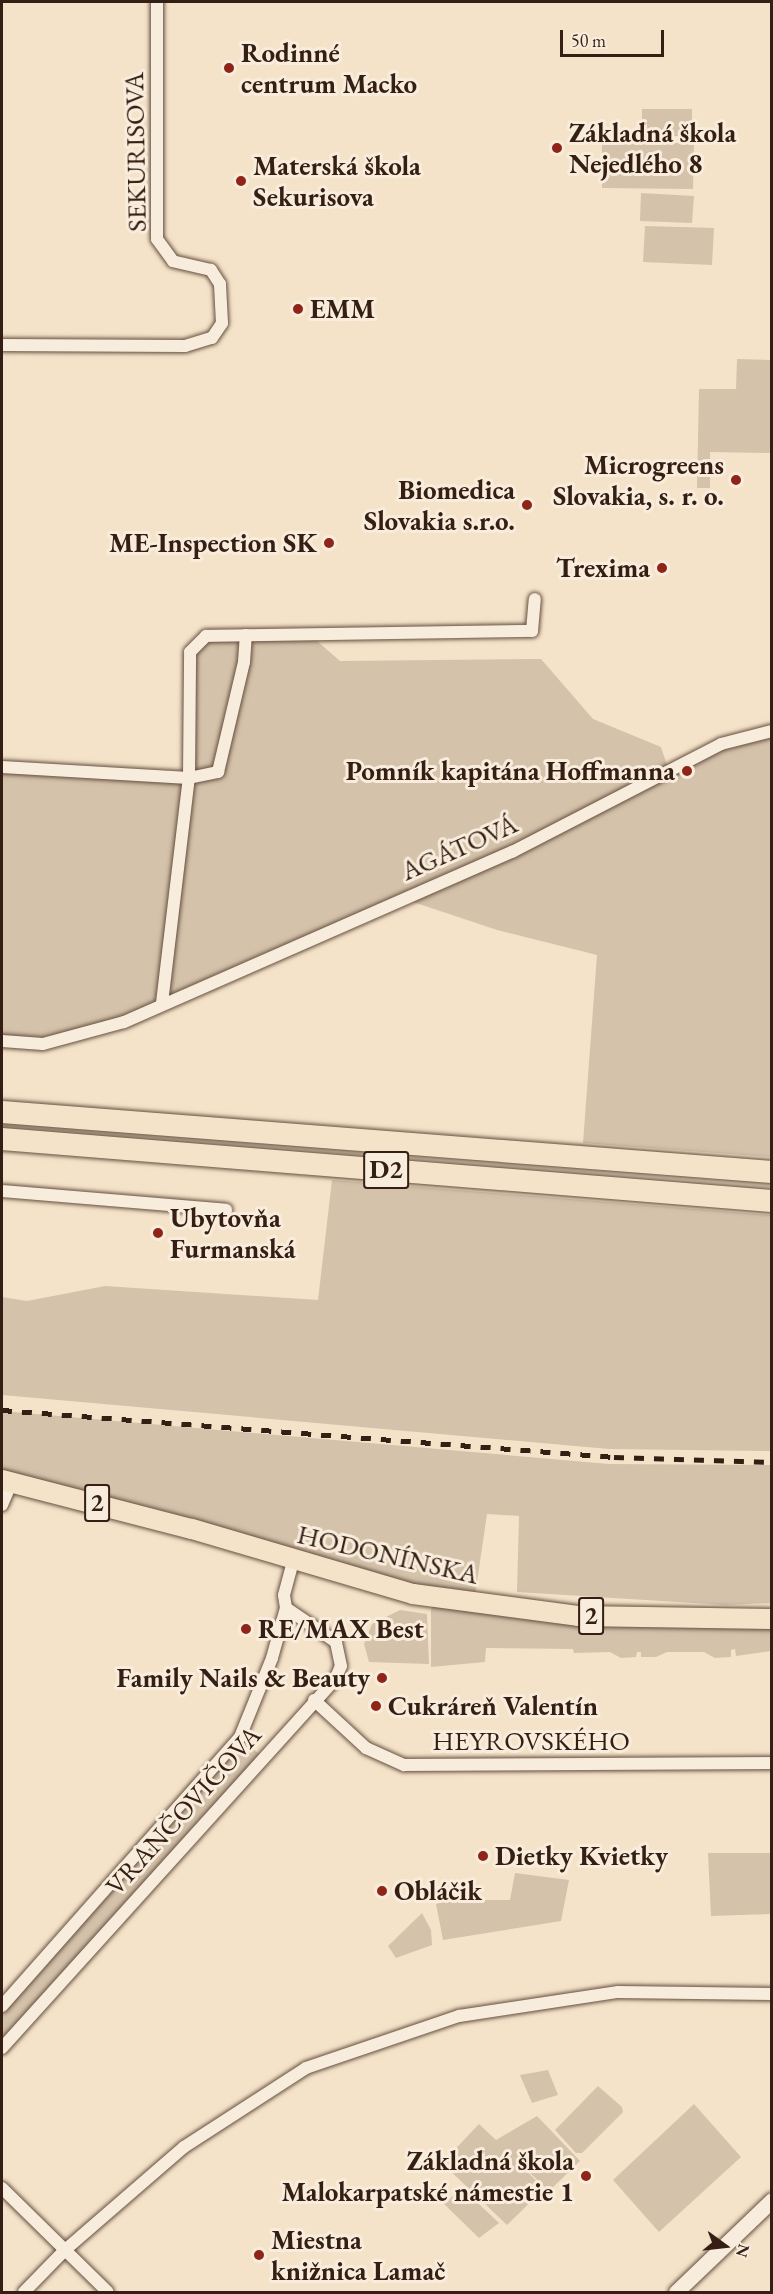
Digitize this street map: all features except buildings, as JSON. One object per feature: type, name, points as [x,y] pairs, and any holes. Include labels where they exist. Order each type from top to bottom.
[{"type":"highway","name":"D2","points":[[2,1112],[771,1172]]},
{"type":"highway","name":"D2","points":[[2,1139],[771,1201]]},
{"type":"main road","name":"HODONÍNSKA","points":[[7,1481],[192,1529],[293,1561],[413,1594],[520,1609],[610,1618],[771,1619]]},
{"type":"street","name":"SEKURISOVA","points":[[2,345],[185,346],[212,338],[222,323],[220,284],[211,270],[172,261],[157,239],[158,2]]},
{"type":"street","points":[[162,1003],[189,778],[190,652],[206,636],[532,631],[535,599]]},
{"type":"street","points":[[2,767],[189,778],[218,772],[244,662],[246,635]]},
{"type":"street","name":"AGÁTOVÁ","points":[[2,1041],[43,1044],[80,1036],[124,1022],[162,1003],[512,852],[721,744],[771,730]]},
{"type":"street","points":[[2,1191],[226,1210]]},
{"type":"street","points":[[2,1505],[7,1481]]},
{"type":"street","name":"VRANČOVIČOVA","points":[[2,2006],[240,1737],[272,1658],[286,1608],[284,1595],[293,1561]]},
{"type":"street","name":"VRANČOVIČOVA","points":[[2,2048],[314,1700],[335,1680],[341,1656],[336,1642],[286,1608]]},
{"type":"street","name":"HEYROVSKÉHO","points":[[314,1700],[366,1748],[404,1765],[771,1763]]},
{"type":"street","points":[[24,2292],[65,2250],[184,2147],[306,2068],[459,2016],[618,1992],[770,1995]]},
{"type":"street","points":[[2,2188],[108,2292]]},
{"type":"street","points":[[676,2292],[771,2200]]},
{"type":"shaded area","points":[[642,109],[692,109],[692,136],[642,136]]},
{"type":"shaded area","points":[[602,143],[694,143],[693,189],[602,188]]},
{"type":"shaded area","points":[[641,193],[694,196],[692,223],[640,221]]},
{"type":"shaded area","points":[[645,226],[714,228],[712,265],[643,262]]},
{"type":"shaded area","points":[[737,359],[771,360],[771,453],[710,452],[710,488],[697,488],[699,389],[736,389]]},
{"type":"shaded area","points":[[309,634],[340,661],[541,659],[593,719],[661,747],[668,768],[771,731],[771,1157],[583,1143],[597,955],[497,930],[404,899],[80,1036],[2,1041],[2,767],[189,777],[190,652],[206,636]]},
{"type":"shaded area","points":[[332,1180],[771,1215],[771,1451],[609,1449],[2,1395],[2,1297],[27,1301],[105,1286],[318,1300]]},
{"type":"shaded area","points":[[2,1411],[609,1464],[771,1465],[771,1603],[726,1605],[517,1592],[519,1516],[487,1514],[474,1603],[771,1619],[771,1651],[736,1656],[735,1649],[731,1650],[731,1657],[715,1658],[704,1652],[667,1652],[656,1657],[641,1657],[641,1652],[637,1652],[636,1657],[621,1658],[610,1652],[574,1653],[573,1649],[486,1648],[485,1662],[431,1667],[431,1610],[436,1598],[2,1480]]},
{"type":"shaded area","points":[[400,1610],[427,1614],[429,1664],[369,1662],[364,1644],[372,1624]]},
{"type":"shaded area","points":[[240,1737],[262,1757],[2,2048],[2,2006]]},
{"type":"shaded area","points":[[708,1853],[771,1853],[771,1914],[711,1916]]},
{"type":"shaded area","points":[[515,1873],[569,1880],[561,1921],[443,1940],[436,1904],[450,1900],[510,1900]]},
{"type":"shaded area","points":[[422,1913],[431,1930],[432,1945],[396,1958],[388,1946]]},
{"type":"shaded area","points":[[548,2070],[558,2095],[532,2103],[520,2075]]},
{"type":"shaded area","points":[[598,2086],[622,2107],[623,2112],[582,2153],[576,2153],[555,2130]]},
{"type":"shaded area","points":[[694,2104],[741,2157],[659,2232],[613,2180]]},
{"type":"shaded area","points":[[537,2116],[580,2161],[549,2191],[512,2156],[544,2189],[507,2225],[442,2163],[479,2124],[496,2140]]},
{"type":"shaded area","points":[[462,2188],[499,2223],[479,2238],[444,2204]]},
{"type":"railway","points":[[2,1410],[614,1457],[772,1462]]},
{"type":"place","name":"Rodinné centrum Macko","points":[[229,68]]},
{"type":"place","name":"Základná škola Nejedlého 8","points":[[557,148]]},
{"type":"place","name":"Materská škola Sekurisova","points":[[241,181]]},
{"type":"place","name":"EMM","points":[[298,309]]},
{"type":"place","name":"Microgreens Slovakia, s. r. o.","points":[[736,480]]},
{"type":"place","name":"Biomedica Slovakia s.r.o.","points":[[527,505]]},
{"type":"place","name":"ME-Inspection SK","points":[[329,543]]},
{"type":"place","name":"Trexima","points":[[662,568]]},
{"type":"place","name":"Pomník kapitána Hoffmanna","points":[[687,771]]},
{"type":"place","name":"Ubytovňa Furmanská","points":[[158,1233]]},
{"type":"place","name":"RE/MAX Best","points":[[246,1629]]},
{"type":"place","name":"Family Nails & Beauty","points":[[382,1678]]},
{"type":"place","name":"Cukráreň Valentín","points":[[376,1706]]},
{"type":"place","name":"Dietky Kvietky","points":[[483,1856]]},
{"type":"place","name":"Obláčik","points":[[382,1891]]},
{"type":"place","name":"Základná škola Malokarpatské námestie 1","points":[[586,2176]]},
{"type":"place","name":"Miestna knižnica Lamač","points":[[259,2255]]}]
